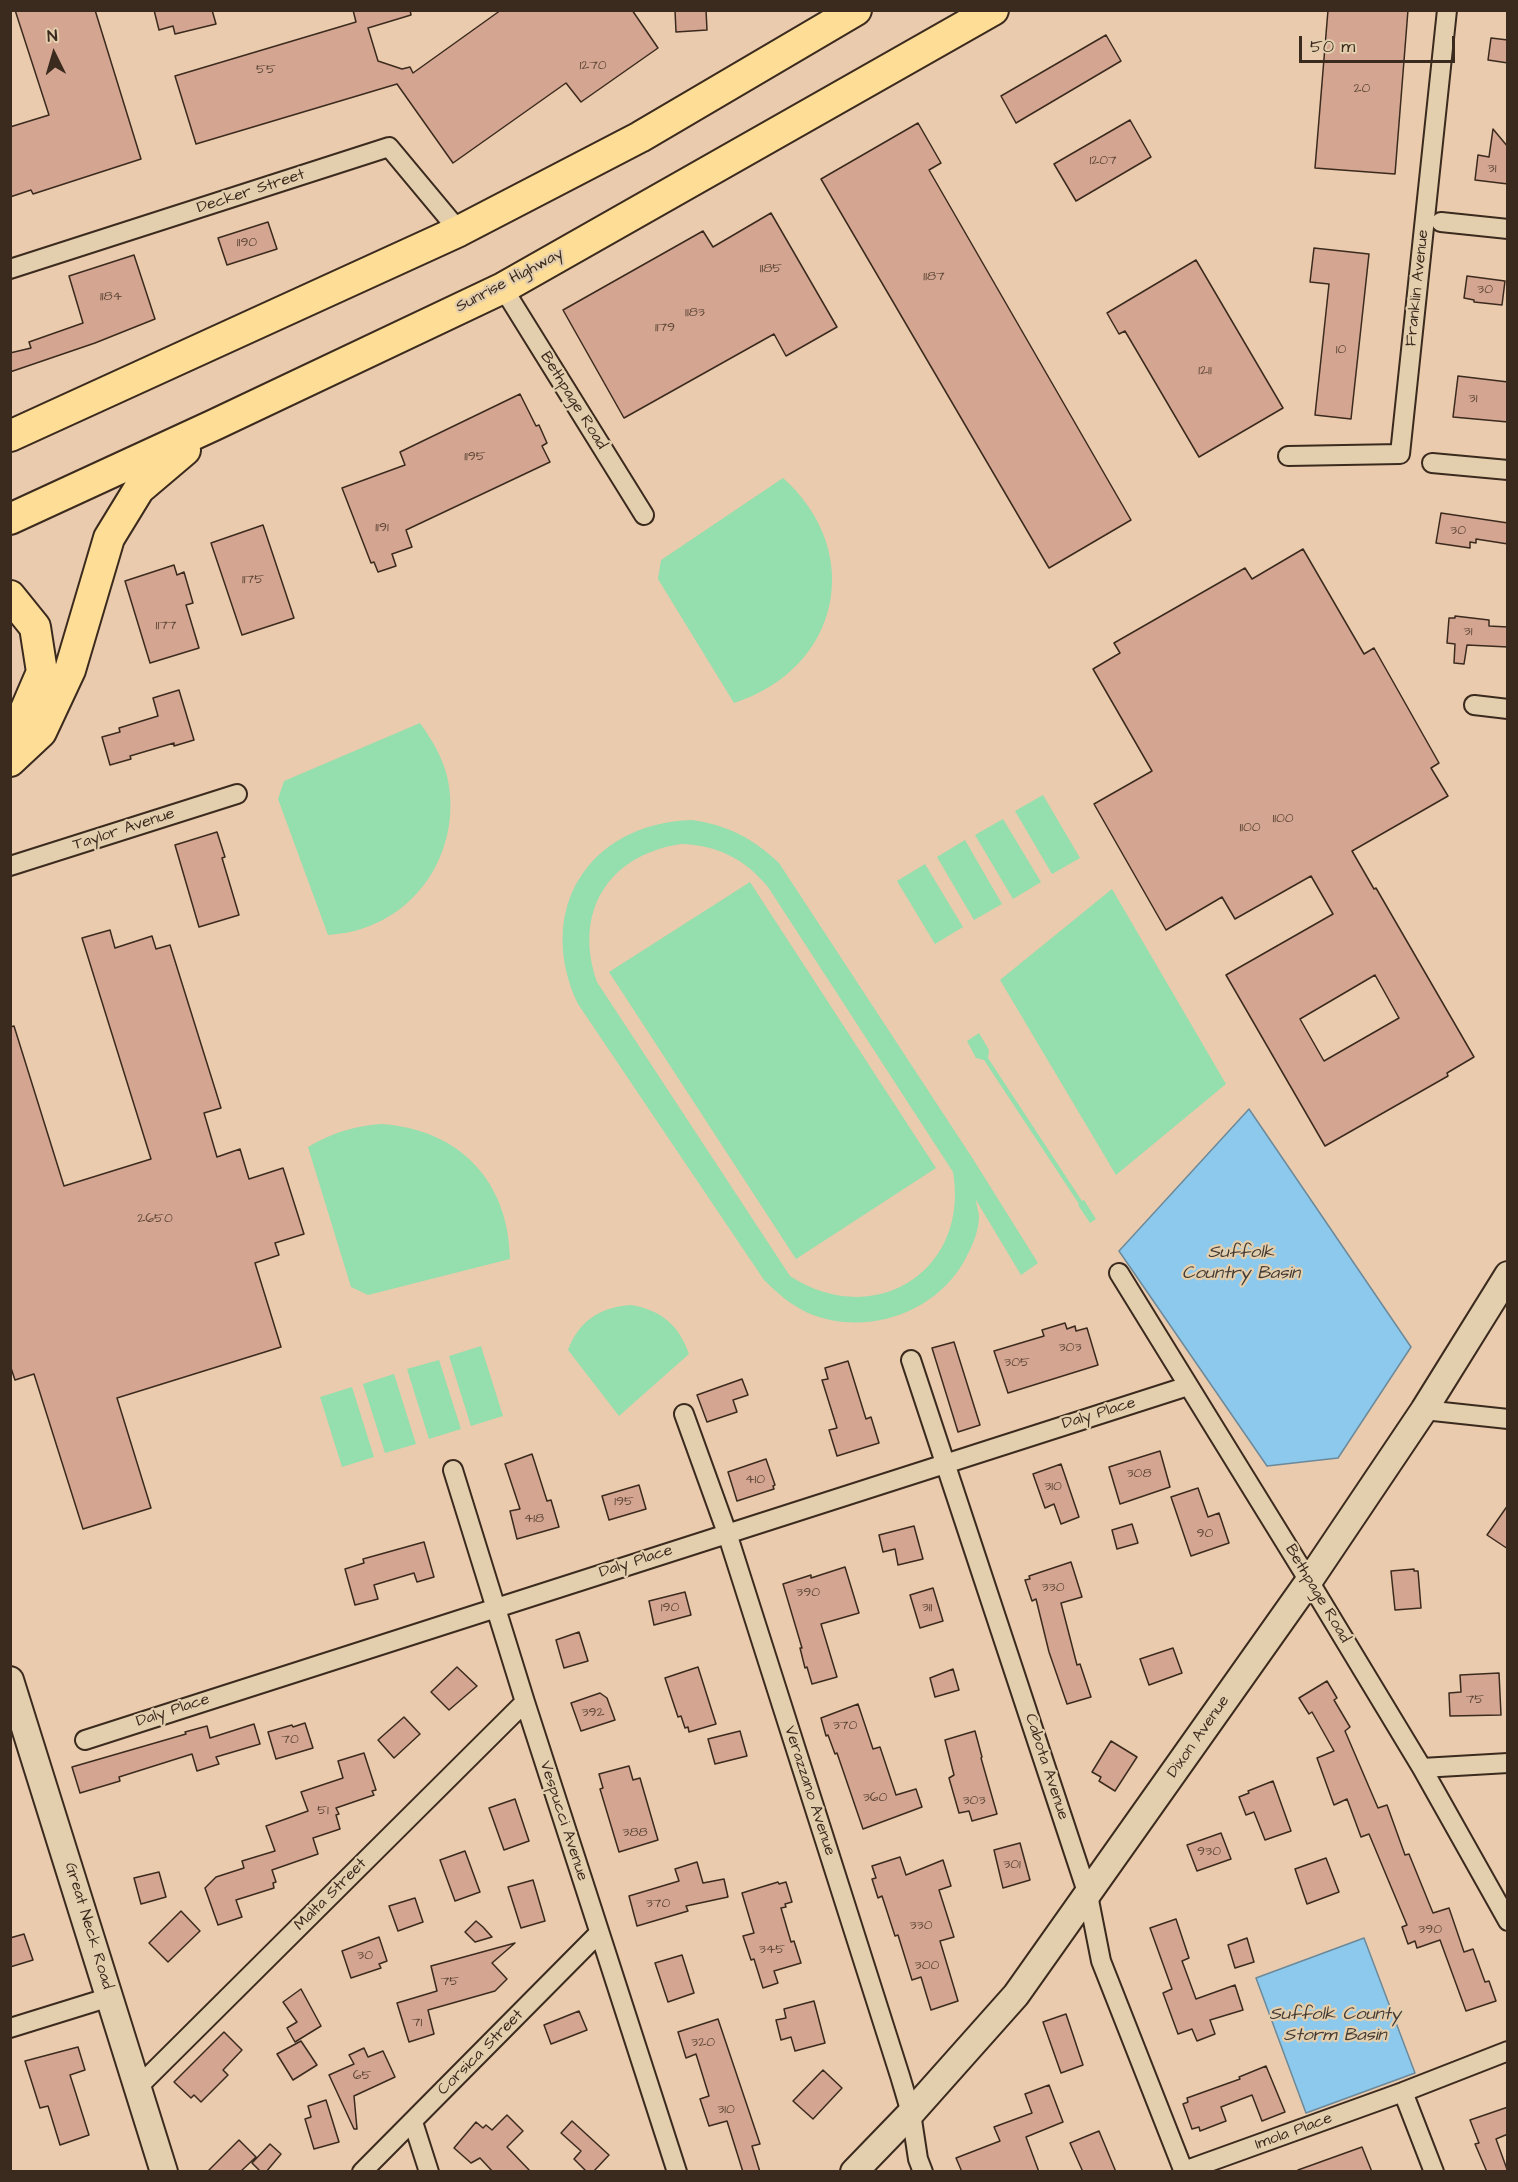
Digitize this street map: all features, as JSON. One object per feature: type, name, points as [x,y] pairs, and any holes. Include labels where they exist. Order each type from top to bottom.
[{"type":"highway","points":[[10,436],[459,231],[640,137],[856,10]]},
{"type":"highway","name":"Sunrise Highway","points":[[10,519],[502,288],[993,10]]},
{"type":"highway","points":[[10,422],[26,421],[61,412]]},
{"type":"highway","points":[[10,761],[41,732],[70,670],[109,538],[139,489],[214,425]]},
{"type":"highway","points":[[10,596],[35,627],[42,672],[23,716],[10,728]]},
{"type":"main road","name":"Dixon Avenue","points":[[854,2172],[911,2113],[1016,1995],[1310,1581],[1424,1410],[1508,1275]]},
{"type":"main road","name":"Great Neck Road","points":[[10,1680],[164,2172]]},
{"type":"street","name":"Franklin Avenue","points":[[1288,456],[1400,454],[1447,10]]},
{"type":"street","name":"Decker Street","points":[[10,269],[389,147],[459,231]]},
{"type":"street","points":[[1441,222],[1508,229]]},
{"type":"street","name":"Bethpage Road","points":[[502,288],[644,515]]},
{"type":"street","points":[[1432,463],[1508,470]]},
{"type":"street","points":[[1474,705],[1508,709]]},
{"type":"street","name":"Taylor Avenue","points":[[10,866],[237,794]]},
{"type":"street","name":"Bethpage Road","points":[[1119,1273],[1310,1581],[1422,1768],[1508,1921]]},
{"type":"street","name":"Cabota Avenue","points":[[911,1360],[1088,1895],[1101,1961],[1184,2171]]},
{"type":"street","name":"Daly Place","points":[[85,1740],[1188,1386]]},
{"type":"street","points":[[1424,1410],[1508,1419]]},
{"type":"street","name":"Verazzano Avenue","points":[[684,1414],[727,1533],[911,2113],[918,2159],[923,2172]]},
{"type":"street","name":"Vespucci Avenue","points":[[453,1470],[525,1702],[677,2172]]},
{"type":"street","name":"Malta Street","points":[[138,2087],[525,1702]]},
{"type":"street","points":[[1422,1768],[1508,1763]]},
{"type":"street","name":"Corsica Street","points":[[362,2172],[599,1933]]},
{"type":"street","points":[[10,2028],[110,1997]]},
{"type":"street","name":"Imola Place","points":[[1184,2171],[1403,2092],[1508,2051]]},
{"type":"street","points":[[1403,2092],[1434,2172]]},
{"type":"street","points":[[414,2122],[429,2172]]},
{"type":"green space","points":[[783,478],[809,508],[825,540],[832,573],[829,606],[818,636],[798,664],[770,687],[734,703],[658,579],[661,560]]},
{"type":"green space","points":[[420,723],[442,762],[447,776],[450,800],[449,824],[444,847],[435,868],[422,888],[406,904],[386,918],[360,929],[328,935],[278,799],[284,781]]},
{"type":"green space","points":[[1043,795],[1080,858],[1052,874],[1015,811]]},
{"type":"green space","points":[[1003,819],[1041,882],[1013,899],[975,835]]},
{"type":"green space","points":[[692,820],[717,825],[759,846],[779,863],[973,1159],[1038,1263],[1021,1275],[976,1200],[979,1217],[977,1229],[962,1265],[948,1283],[932,1297],[914,1309],[894,1317],[851,1322],[829,1320],[796,1306],[764,1280],[578,1004],[566,969],[563,936],[568,905],[580,878],[599,855],[625,837],[656,825]],"holes":[[[681,844],[707,847],[740,861],[768,887],[953,1172],[954,1207],[947,1238],[931,1263],[909,1282],[883,1293],[853,1297],[822,1291],[790,1276],[597,982],[591,956],[590,932],[594,910],[603,891],[616,874],[634,860],[655,850]]]},
{"type":"green space","points":[[965,840],[1002,904],[974,920],[937,857]]},
{"type":"green space","points":[[925,864],[963,927],[935,944],[897,881]]},
{"type":"green space","points":[[750,882],[936,1168],[796,1259],[609,972]]},
{"type":"green space","points":[[1112,889],[1226,1084],[1116,1175],[1000,980]]},
{"type":"green space","points":[[979,1033],[989,1050],[988,1058],[1096,1219],[1090,1223],[984,1060],[976,1058],[967,1041]]},
{"type":"green space","points":[[381,1124],[409,1128],[434,1136],[456,1148],[474,1164],[489,1183],[500,1206],[507,1231],[510,1259],[368,1295],[351,1287],[308,1147],[343,1131]]},
{"type":"green space","points":[[631,1305],[642,1307],[668,1320],[680,1335],[689,1354],[619,1416],[568,1350],[578,1331],[592,1317],[600,1312]]},
{"type":"green space","points":[[481,1346],[503,1416],[471,1426],[449,1356]]},
{"type":"green space","points":[[439,1360],[461,1429],[429,1439],[407,1369]]},
{"type":"green space","points":[[394,1374],[416,1444],[385,1453],[363,1384]]},
{"type":"green space","points":[[352,1387],[374,1457],[342,1467],[320,1397]]},
{"type":"water","name":"Suffolk Country Basin","points":[[1249,1109],[1411,1347],[1338,1458],[1267,1466],[1119,1251]]},
{"type":"water","name":"Suffolk County Storm Basin","points":[[1364,1938],[1415,2073],[1306,2113],[1256,1978]]},
{"type":"building","points":[[15,10],[95,10],[141,159],[33,194],[31,190],[10,197],[10,127],[49,115]]},
{"type":"building","points":[[154,10],[212,10],[216,24],[175,34],[173,26],[159,30]]},
{"type":"building","points":[[353,10],[410,10],[411,15],[368,28],[378,61],[402,69],[410,67],[413,73],[501,10],[632,10],[658,48],[581,102],[566,83],[453,163],[397,84],[196,144],[175,76],[356,22]]},
{"type":"building","points":[[675,10],[706,10],[707,30],[676,32]]},
{"type":"building","points":[[1328,10],[1408,10],[1395,174],[1315,168]]},
{"type":"building","points":[[1106,35],[1121,61],[1016,123],[1001,96]]},
{"type":"building","points":[[1491,38],[1508,40],[1508,63],[1488,60]]},
{"type":"building","points":[[1130,120],[1151,157],[1076,201],[1054,164]]},
{"type":"building","points":[[918,123],[941,163],[929,170],[1131,520],[1049,568],[821,179]]},
{"type":"building","points":[[1493,129],[1508,147],[1508,184],[1475,180],[1478,155],[1489,157]]},
{"type":"building","points":[[771,213],[837,327],[786,356],[774,334],[624,418],[563,310],[703,231],[713,247]]},
{"type":"building","points":[[268,222],[277,249],[227,265],[218,238]]},
{"type":"building","points":[[1314,248],[1369,254],[1351,419],[1315,415],[1329,284],[1310,282]]},
{"type":"building","points":[[134,255],[155,319],[95,343],[10,372],[10,353],[31,348],[29,342],[83,323],[69,276]]},
{"type":"building","points":[[1196,260],[1283,408],[1199,457],[1125,331],[1119,334],[1107,313]]},
{"type":"building","points":[[1467,276],[1505,281],[1502,305],[1474,302],[1474,300],[1464,298]]},
{"type":"building","points":[[1458,376],[1508,382],[1508,422],[1453,417]]},
{"type":"building","points":[[520,394],[547,443],[542,446],[550,462],[406,530],[412,547],[392,554],[396,566],[378,572],[374,562],[371,563],[342,488],[405,465],[400,452]]},
{"type":"building","points":[[1441,513],[1508,523],[1508,544],[1476,539],[1476,543],[1470,542],[1470,548],[1436,543]]},
{"type":"building","points":[[263,525],[294,618],[242,635],[211,543]]},
{"type":"building","points":[[1303,549],[1364,654],[1374,648],[1439,763],[1431,768],[1448,796],[1352,851],[1474,1057],[1447,1073],[1448,1076],[1325,1146],[1226,975],[1333,914],[1311,876],[1235,919],[1222,897],[1166,930],[1094,804],[1152,771],[1093,669],[1120,653],[1114,643],[1245,568],[1252,579]],"holes":[[[1375,975],[1399,1018],[1324,1061],[1300,1019]]]},
{"type":"building","points":[[174,565],[177,575],[184,572],[193,603],[186,605],[199,648],[150,663],[125,581]]},
{"type":"building","points":[[1455,616],[1489,620],[1489,626],[1508,627],[1508,647],[1467,645],[1464,664],[1454,663],[1455,644],[1447,643],[1449,618],[1455,618]]},
{"type":"building","points":[[179,690],[194,740],[174,746],[174,743],[130,756],[131,759],[110,765],[102,737],[120,732],[119,728],[158,716],[153,698]]},
{"type":"building","points":[[217,832],[225,857],[222,858],[239,915],[199,927],[175,845]]},
{"type":"building","points":[[110,930],[115,948],[152,936],[156,949],[170,945],[221,1108],[204,1113],[217,1157],[240,1149],[249,1179],[283,1168],[304,1234],[275,1243],[279,1255],[255,1263],[281,1347],[117,1398],[151,1508],[83,1529],[34,1374],[15,1380],[10,1365],[10,1027],[14,1026],[64,1186],[151,1159],[82,938]]},
{"type":"building","points":[[1065,1323],[1067,1329],[1075,1326],[1076,1331],[1087,1328],[1098,1365],[1008,1393],[994,1351],[1044,1336],[1042,1330]]},
{"type":"building","points":[[954,1342],[980,1425],[958,1432],[932,1348]]},
{"type":"building","points":[[848,1361],[866,1419],[871,1417],[879,1443],[837,1456],[829,1430],[837,1428],[822,1380],[828,1379],[825,1368]]},
{"type":"building","points":[[742,1379],[748,1395],[733,1400],[737,1412],[707,1422],[697,1395]]},
{"type":"building","points":[[1160,1451],[1170,1487],[1120,1504],[1109,1467]]},
{"type":"building","points":[[532,1454],[547,1501],[551,1500],[559,1527],[517,1539],[510,1511],[520,1509],[505,1464]]},
{"type":"building","points":[[766,1459],[775,1485],[774,1489],[737,1501],[728,1472]]},
{"type":"building","points":[[1061,1464],[1079,1517],[1061,1524],[1054,1504],[1045,1508],[1033,1474]]},
{"type":"building","points":[[639,1485],[646,1509],[609,1520],[602,1496]]},
{"type":"building","points":[[1198,1488],[1208,1517],[1219,1513],[1229,1543],[1191,1556],[1171,1497]]},
{"type":"building","points":[[1508,1505],[1508,1549],[1487,1535]]},
{"type":"building","points":[[1132,1524],[1138,1543],[1117,1549],[1112,1530]]},
{"type":"building","points":[[914,1526],[923,1559],[898,1565],[895,1549],[883,1552],[879,1535]]},
{"type":"building","points":[[424,1542],[434,1577],[417,1582],[414,1573],[374,1585],[378,1599],[355,1605],[345,1569],[364,1563],[363,1559]]},
{"type":"building","points":[[1071,1562],[1082,1597],[1061,1603],[1077,1665],[1080,1664],[1091,1697],[1067,1704],[1049,1652],[1036,1599],[1032,1601],[1025,1580],[1030,1579],[1029,1576]]},
{"type":"building","points":[[845,1567],[859,1613],[821,1624],[837,1677],[812,1684],[807,1667],[805,1668],[800,1648],[802,1648],[783,1584]]},
{"type":"building","points":[[1414,1569],[1418,1571],[1421,1608],[1395,1610],[1391,1571]]},
{"type":"building","points":[[933,1588],[943,1621],[920,1628],[910,1595]]},
{"type":"building","points":[[685,1592],[691,1615],[654,1625],[649,1601]]},
{"type":"building","points":[[579,1632],[588,1661],[564,1668],[556,1640]]},
{"type":"building","points":[[1173,1648],[1182,1673],[1149,1685],[1140,1659]]},
{"type":"building","points":[[457,1667],[477,1686],[449,1710],[431,1692]]},
{"type":"building","points":[[698,1667],[716,1724],[689,1732],[681,1716],[678,1717],[665,1678]]},
{"type":"building","points":[[953,1669],[959,1690],[935,1697],[930,1678]]},
{"type":"building","points":[[1499,1673],[1501,1715],[1450,1716],[1449,1693],[1461,1692],[1460,1675]]},
{"type":"building","points":[[1327,1681],[1337,1698],[1334,1700],[1350,1727],[1345,1731],[1378,1808],[1387,1805],[1405,1855],[1409,1854],[1433,1913],[1449,1908],[1464,1952],[1473,1949],[1485,1982],[1489,1981],[1496,2001],[1466,2011],[1440,1940],[1417,1948],[1415,1941],[1408,1944],[1402,1927],[1407,1925],[1369,1834],[1361,1837],[1347,1799],[1334,1805],[1317,1758],[1334,1751],[1312,1712],[1309,1714],[1299,1698]]},
{"type":"building","points":[[600,1693],[607,1698],[615,1720],[581,1731],[571,1703]]},
{"type":"building","points":[[858,1704],[873,1749],[880,1747],[896,1795],[916,1789],[922,1807],[863,1829],[837,1753],[835,1754],[828,1735],[826,1736],[821,1718]]},
{"type":"building","points":[[404,1717],[420,1734],[394,1758],[378,1740]]},
{"type":"building","points":[[305,1723],[313,1748],[276,1759],[268,1732]]},
{"type":"building","points":[[254,1724],[260,1744],[216,1757],[219,1764],[197,1771],[192,1754],[119,1777],[120,1781],[80,1793],[72,1767],[207,1726],[210,1738]]},
{"type":"building","points":[[740,1731],[747,1756],[715,1764],[708,1739]]},
{"type":"building","points":[[975,1731],[997,1814],[972,1821],[969,1811],[959,1813],[949,1778],[954,1775],[945,1740]]},
{"type":"building","points":[[1111,1741],[1137,1757],[1115,1791],[1099,1781],[1101,1777],[1092,1772]]},
{"type":"building","points":[[364,1753],[376,1790],[372,1791],[374,1795],[336,1808],[339,1814],[336,1815],[340,1829],[313,1838],[318,1854],[272,1870],[276,1882],[273,1883],[274,1888],[236,1900],[242,1917],[218,1925],[205,1888],[216,1877],[244,1868],[242,1861],[275,1851],[266,1826],[308,1811],[301,1792],[343,1778],[338,1761]]},
{"type":"building","points":[[629,1766],[633,1780],[640,1778],[658,1840],[619,1852],[600,1789],[603,1788],[599,1774]]},
{"type":"building","points":[[1273,1781],[1291,1831],[1265,1840],[1254,1812],[1246,1815],[1239,1797]]},
{"type":"building","points":[[515,1799],[529,1841],[504,1850],[489,1808]]},
{"type":"building","points":[[1221,1833],[1231,1859],[1197,1871],[1187,1845]]},
{"type":"building","points":[[1020,1843],[1030,1880],[1003,1888],[994,1850]]},
{"type":"building","points":[[465,1851],[480,1892],[455,1901],[440,1860]]},
{"type":"building","points":[[900,1857],[906,1875],[943,1860],[951,1886],[939,1890],[954,1937],[940,1941],[958,2001],[931,2010],[921,1977],[912,1980],[898,1935],[895,1936],[882,1896],[878,1898],[872,1879],[876,1878],[872,1866]]},
{"type":"building","points":[[1326,1858],[1339,1892],[1307,1904],[1295,1869]]},
{"type":"building","points":[[697,1862],[703,1883],[724,1879],[728,1897],[686,1906],[688,1911],[637,1926],[629,1896],[679,1881],[675,1869]]},
{"type":"building","points":[[159,1872],[166,1897],[141,1904],[134,1878]]},
{"type":"building","points":[[533,1880],[545,1921],[521,1928],[508,1887]]},
{"type":"building","points":[[778,1882],[779,1884],[786,1882],[792,1902],[781,1908],[791,1942],[794,1941],[801,1963],[774,1971],[778,1983],[763,1988],[754,1959],[751,1960],[743,1936],[754,1933],[742,1893]]},
{"type":"building","points":[[415,1898],[423,1922],[398,1931],[389,1906]]},
{"type":"building","points":[[181,1911],[200,1931],[168,1962],[149,1943]]},
{"type":"building","points":[[1176,1919],[1189,1958],[1182,1961],[1196,1999],[1235,1985],[1243,2010],[1210,2020],[1215,2034],[1197,2041],[1192,2029],[1178,2034],[1163,1993],[1172,1989],[1150,1928]]},
{"type":"building","points":[[476,1921],[492,1937],[475,1942],[465,1932]]},
{"type":"building","points":[[24,1934],[33,1960],[10,1967],[10,1938]]},
{"type":"building","points":[[379,1937],[387,1961],[379,1964],[381,1968],[351,1978],[342,1951]]},
{"type":"building","points":[[1247,1938],[1254,1962],[1235,1968],[1228,1945]]},
{"type":"building","points":[[515,1943],[492,1963],[507,1979],[495,1991],[428,2010],[434,2034],[409,2042],[397,2003],[437,1991],[431,1966]]},
{"type":"building","points":[[682,1955],[694,1993],[668,2002],[655,1963]]},
{"type":"building","points":[[301,1989],[321,2026],[295,2042],[287,2028],[297,2022],[283,2002]]},
{"type":"building","points":[[814,2001],[825,2043],[795,2051],[791,2037],[781,2040],[776,2020],[786,2018],[784,2009]]},
{"type":"building","points":[[579,2011],[587,2030],[551,2044],[544,2025]]},
{"type":"building","points":[[1066,2014],[1083,2065],[1061,2073],[1043,2022]]},
{"type":"building","points":[[718,2019],[760,2144],[752,2146],[760,2172],[743,2172],[727,2121],[709,2126],[700,2099],[709,2096],[696,2054],[686,2058],[678,2032]]},
{"type":"building","points":[[224,2032],[242,2050],[223,2070],[228,2075],[201,2102],[194,2095],[191,2098],[174,2082]]},
{"type":"building","points":[[301,2041],[317,2065],[293,2080],[277,2054]]},
{"type":"building","points":[[78,2047],[85,2070],[70,2075],[89,2135],[60,2145],[48,2106],[40,2108],[25,2061]]},
{"type":"building","points":[[364,2048],[368,2057],[383,2051],[395,2077],[354,2096],[357,2129],[354,2129],[329,2075],[354,2064],[349,2055]]},
{"type":"building","points":[[1266,2066],[1285,2112],[1262,2121],[1252,2095],[1221,2107],[1226,2121],[1200,2131],[1199,2127],[1192,2129],[1183,2104],[1188,2102],[1187,2098],[1240,2079],[1239,2077]]},
{"type":"building","points":[[823,2070],[842,2088],[813,2119],[793,2101]]},
{"type":"building","points":[[1049,2085],[1063,2122],[1026,2137],[1039,2172],[962,2172],[956,2158],[1000,2141],[994,2127],[1032,2113],[1025,2094]]},
{"type":"building","points":[[326,2100],[339,2142],[314,2149],[305,2119],[311,2117],[308,2106]]},
{"type":"building","points":[[1508,2107],[1508,2134],[1496,2139],[1508,2172],[1487,2172],[1475,2144],[1479,2143],[1470,2120]]},
{"type":"building","points":[[507,2115],[523,2131],[507,2147],[531,2172],[493,2172],[480,2158],[471,2163],[454,2148],[476,2122],[483,2128],[486,2125],[492,2130]]},
{"type":"building","points":[[572,2121],[609,2155],[593,2172],[587,2172],[574,2159],[581,2151],[561,2133]]},
{"type":"building","points":[[1099,2131],[1116,2172],[1083,2172],[1070,2143]]},
{"type":"building","points":[[239,2140],[256,2157],[240,2172],[207,2172]]},
{"type":"building","points":[[270,2144],[281,2154],[266,2172],[261,2172],[252,2163]]},
{"type":"building","points":[[1362,2147],[1372,2172],[1298,2172],[1298,2170]]}]
